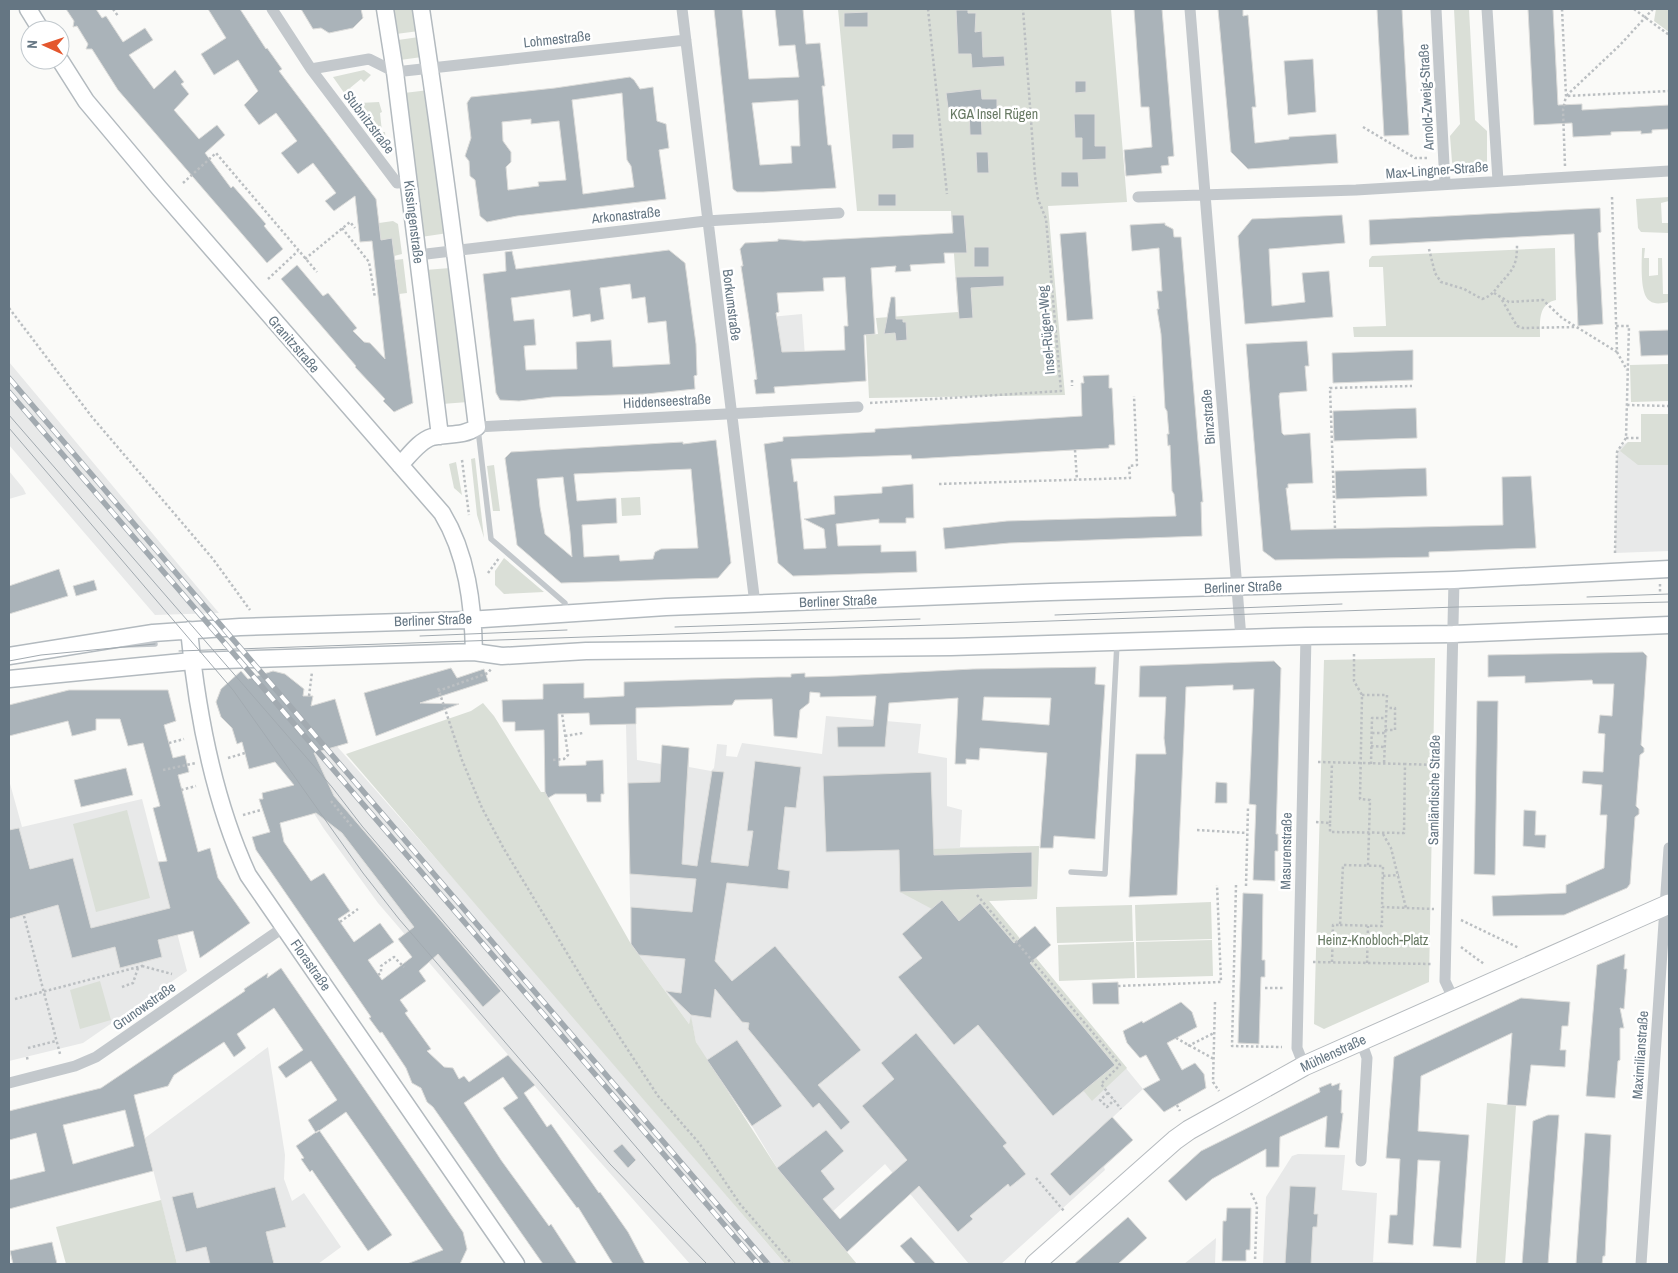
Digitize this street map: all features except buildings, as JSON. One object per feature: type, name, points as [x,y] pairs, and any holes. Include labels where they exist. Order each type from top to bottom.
[{"type":"main road","points":[[28,9],[35,20]]},
{"type":"main road","name":"Kissingenstraße","points":[[385,9],[395,72],[440,436]]},
{"type":"main road","points":[[400,466],[426,440],[440,436],[461,435],[477,426],[432,68],[421,9]]},
{"type":"main road","name":"Granitzstraße","points":[[66,70],[86,101],[400,466],[432,499],[451,527],[469,588],[473,619],[474,652]]},
{"type":"main road","name":"Berliner Straße","points":[[9,656],[153,633],[189,630],[566,615],[666,607],[1454,580],[1669,569]]},
{"type":"main road","points":[[9,679],[192,660],[474,652],[502,656],[671,650],[951,647],[1306,636],[1453,634],[1669,624]]},
{"type":"main road","name":"Florastraße","points":[[189,630],[202,730],[232,839],[248,875],[516,1264]]},
{"type":"main road","name":"Mühlenstraße","points":[[1035,1264],[1175,1140],[1304,1066],[1453,998],[1667,905]]},
{"type":"street","name":"Stubnitzstraße","points":[[272,9],[311,69],[397,183],[409,182]]},
{"type":"street","name":"Borkumstraße","points":[[682,9],[706,221],[755,604]]},
{"type":"street","name":"Binzstraße","points":[[1190,9],[1241,638]]},
{"type":"street","name":"Arnold-Zweig-Straße","points":[[1436,9],[1445,184]]},
{"type":"street","points":[[1487,9],[1498,181]]},
{"type":"street","name":"Lohmestraße","points":[[432,68],[686,40]]},
{"type":"street","points":[[311,69],[369,58],[395,72],[432,68]]},
{"type":"street","name":"Max-Lingner-Straße","points":[[1206,194],[1356,190],[1669,171]]},
{"type":"street","points":[[1138,197],[1206,194]]},
{"type":"street","name":"Arkonastraße","points":[[418,255],[706,221],[839,213]]},
{"type":"street","name":"Hiddenseestraße","points":[[477,426],[858,407]]},
{"type":"street","name":"Samländische Straße","points":[[1453,998],[1445,981],[1454,580]]},
{"type":"street","name":"Masurenstraße","points":[[1304,1066],[1297,1048],[1306,636]]},
{"type":"street","name":"Maximilianstraße","points":[[1641,1264],[1667,905],[1669,848]]},
{"type":"street","name":"Grunowstraße","points":[[9,1082],[75,1066],[96,1057],[284,927]]},
{"type":"street","points":[[1361,1041],[1367,1058],[1362,1161]]},
{"type":"lane","points":[[477,426],[491,539],[565,603],[566,615]]},
{"type":"lane","points":[[1071,872],[1105,874],[1117,642]]},
{"type":"lane","points":[[64,647],[154,644]]},
{"type":"path","points":[[113,9],[118,16]]},
{"type":"path","points":[[928,9],[948,194]]},
{"type":"path","name":"Insel-Rügen-Weg","points":[[870,402],[1060,391],[1046,219],[1038,199],[1023,9]]},
{"type":"path","points":[[1562,9],[1566,96],[1563,110],[1566,178]]},
{"type":"path","points":[[1634,9],[1647,17],[1665,34],[1669,35]]},
{"type":"path","points":[[1566,96],[1620,45],[1653,9]]},
{"type":"path","points":[[1566,96],[1669,91]]},
{"type":"path","points":[[1363,127],[1415,158],[1426,158]]},
{"type":"path","points":[[183,183],[216,153],[317,272]]},
{"type":"path","points":[[1612,197],[1617,352],[1628,372]]},
{"type":"path","points":[[305,259],[350,222],[355,228]]},
{"type":"path","points":[[342,228],[369,262],[374,298]]},
{"type":"path","points":[[1430,249],[1435,273],[1441,282],[1464,288],[1482,299],[1494,293],[1515,266],[1517,245]]},
{"type":"path","points":[[268,279],[298,251]]},
{"type":"path","points":[[1494,293],[1509,302],[1543,300],[1562,318],[1617,352]]},
{"type":"path","points":[[1502,299],[1517,326],[1523,328],[1577,327]]},
{"type":"path","points":[[9,308],[92,417],[213,559],[250,610]]},
{"type":"path","points":[[1615,553],[1617,452],[1626,438],[1629,326],[1616,326]]},
{"type":"path","points":[[1072,380],[1072,386]]},
{"type":"path","points":[[1335,528],[1330,388],[1412,386]]},
{"type":"path","points":[[939,484],[1130,478],[1129,466],[1137,465],[1134,396]]},
{"type":"path","points":[[1628,406],[1669,406]]},
{"type":"path","points":[[1626,438],[1641,438]]},
{"type":"path","points":[[1076,450],[1077,480]]},
{"type":"path","points":[[462,460],[469,515]]},
{"type":"path","points":[[1354,654],[1354,682],[1362,695],[1360,799],[1370,800],[1368,866]]},
{"type":"path","points":[[309,696],[312,672]]},
{"type":"path","points":[[488,673],[438,690],[462,760],[482,808],[504,849],[596,1001],[658,1096],[698,1143],[740,1204],[792,1264]]},
{"type":"path","points":[[1362,695],[1387,695],[1384,764]]},
{"type":"path","points":[[1372,733],[1395,730],[1395,708],[1387,708]]},
{"type":"path","points":[[553,760],[566,758],[568,751],[562,713]]},
{"type":"path","points":[[1371,764],[1372,718],[1385,718]]},
{"type":"path","points":[[566,736],[583,732]]},
{"type":"path","points":[[169,743],[184,739]]},
{"type":"path","points":[[1372,746],[1385,747]]},
{"type":"path","points":[[228,758],[245,753]]},
{"type":"path","points":[[163,770],[196,762]]},
{"type":"path","points":[[1318,762],[1436,765]]},
{"type":"path","points":[[1332,763],[1330,832],[1382,833],[1404,833],[1405,764]]},
{"type":"path","points":[[182,790],[196,786]]},
{"type":"path","points":[[331,801],[353,828]]},
{"type":"path","points":[[1246,886],[1248,807]]},
{"type":"path","points":[[243,815],[261,810]]},
{"type":"path","points":[[1316,822],[1330,823]]},
{"type":"path","points":[[1197,830],[1247,833]]},
{"type":"path","points":[[1382,833],[1391,848],[1406,908]]},
{"type":"path","points":[[1332,962],[1333,925],[1382,926],[1383,866],[1343,865],[1340,925]]},
{"type":"path","points":[[1383,876],[1399,876]]},
{"type":"path","points":[[1118,986],[1221,982],[1217,885]]},
{"type":"path","points":[[1236,885],[1232,1046],[1282,1047]]},
{"type":"path","points":[[977,895],[1077,1017],[1120,1065],[1101,1084],[1121,1109]]},
{"type":"path","points":[[1382,907],[1434,909]]},
{"type":"path","points":[[340,922],[358,909]]},
{"type":"path","points":[[24,916],[60,1054]]},
{"type":"path","points":[[1462,920],[1519,948]]},
{"type":"path","points":[[1367,963],[1368,926]]},
{"type":"path","points":[[1461,947],[1484,964]]},
{"type":"path","points":[[378,975],[381,973],[381,966],[394,957],[404,967]]},
{"type":"path","points":[[1313,962],[1434,964]]},
{"type":"path","points":[[122,987],[133,983],[140,965]]},
{"type":"path","points":[[15,999],[140,965],[172,974]]},
{"type":"path","points":[[1265,988],[1283,988]]},
{"type":"path","points":[[1216,1002],[1213,1082],[1219,1092]]},
{"type":"path","points":[[1188,1046],[1214,1032]]},
{"type":"path","points":[[1176,1038],[1214,1059]]},
{"type":"path","points":[[28,1048],[56,1041]]},
{"type":"path","points":[[27,1057],[28,1062]]},
{"type":"path","points":[[1108,1093],[1100,1100],[1106,1107],[1114,1100]]},
{"type":"path","points":[[1176,1105],[1180,1111]]},
{"type":"path","points":[[1036,1178],[1064,1211]]},
{"type":"path","points":[[1251,1193],[1257,1205],[1255,1261]]},
{"type":"shaded area","points":[[802,314],[807,385],[775,387],[775,393],[756,394],[749,319]]},
{"type":"shaded area","points":[[9,362],[219,613],[155,615],[9,445]]},
{"type":"shaded area","points":[[1628,442],[1669,442],[1669,551],[1615,553],[1617,452],[1621,446]]},
{"type":"shaded area","points":[[9,471],[23,488],[26,494],[9,499]]},
{"type":"shaded area","points":[[275,676],[484,913],[785,1264],[690,1264],[594,1155],[378,903],[324,829],[301,793],[223,693]]},
{"type":"shaded area","points":[[826,716],[921,724],[918,753],[947,758],[947,806],[962,810],[960,847],[1039,846],[1037,899],[989,901],[1143,1089],[1113,1117],[1133,1140],[1104,1167],[1105,1170],[1001,1264],[969,1264],[885,1164],[821,1222],[777,1168],[752,1126],[710,1067],[696,1042],[691,1018],[689,1024],[631,944],[626,725],[636,724],[637,760],[661,764],[662,745],[689,748],[689,767],[711,771],[714,768],[717,744],[727,745],[726,756],[737,757],[742,743],[822,754]]},
{"type":"shaded area","points":[[9,780],[22,827],[142,799],[187,971],[83,1043],[9,1061]]},
{"type":"shaded area","points":[[268,1047],[285,1155],[284,1179],[292,1201],[304,1193],[341,1247],[318,1264],[177,1264],[145,1138]]},
{"type":"shaded area","points":[[1298,1154],[1345,1155],[1342,1190],[1377,1193],[1373,1262],[1476,1264],[1263,1264],[1266,1197],[1292,1156]]},
{"type":"shaded area","points":[[1216,1238],[1215,1264],[1184,1264]]},
{"type":"green space","points":[[392,9],[416,9],[419,31],[396,34]]},
{"type":"green space","name":"KGA Insel Rügen","points":[[838,9],[1111,9],[1127,202],[1048,206],[1065,395],[869,398],[866,335],[878,334],[876,318],[958,312],[951,211],[857,211]]},
{"type":"green space","points":[[1454,9],[1469,9],[1475,120],[1487,131],[1487,167],[1481,173],[1474,175],[1458,173],[1452,162],[1450,136],[1460,124]]},
{"type":"green space","points":[[1656,9],[1669,9],[1669,32],[1654,21]]},
{"type":"green space","points":[[419,37],[422,57],[400,60],[398,40]]},
{"type":"green space","points":[[364,70],[371,75],[364,82],[361,79],[350,88],[353,91],[347,97],[333,77]]},
{"type":"green space","points":[[429,90],[448,233],[421,237],[404,93]]},
{"type":"green space","points":[[379,102],[382,112],[380,113],[382,132],[385,132],[386,144],[381,144],[356,108],[360,103]]},
{"type":"green space","points":[[1669,197],[1669,201],[1661,203],[1662,223],[1669,223],[1669,233],[1641,232],[1638,228],[1636,199]]},
{"type":"green space","points":[[393,221],[398,224],[402,254],[394,256],[392,238],[381,240],[379,223]]},
{"type":"green space","points":[[1555,248],[1556,300],[1550,302],[1543,309],[1540,319],[1540,337],[1354,337],[1353,327],[1386,326],[1383,267],[1369,267],[1369,260],[1372,256]]},
{"type":"green space","points":[[1642,248],[1645,248],[1644,258],[1649,258],[1649,276],[1658,275],[1658,258],[1662,258],[1663,294],[1669,294],[1669,302],[1654,303],[1646,297],[1642,277]]},
{"type":"green space","points":[[403,259],[407,293],[399,294],[395,260]]},
{"type":"green space","points":[[450,268],[468,402],[442,404],[425,270]]},
{"type":"green space","points":[[1669,364],[1669,401],[1631,402],[1630,365]]},
{"type":"green space","points":[[1641,414],[1669,414],[1669,465],[1638,465],[1620,451],[1628,442],[1641,442]]},
{"type":"green space","points":[[475,458],[484,538],[477,515],[471,459]]},
{"type":"green space","points":[[456,462],[462,495],[454,488],[449,464]]},
{"type":"green space","points":[[494,465],[500,511],[493,511],[487,466]]},
{"type":"green space","points":[[640,497],[641,515],[622,516],[621,498]]},
{"type":"green space","points":[[504,558],[544,592],[504,594],[495,585],[495,571]]},
{"type":"green space","name":"Heinz-Knobloch-Platz","points":[[1435,658],[1429,982],[1324,1029],[1314,1024],[1324,660]]},
{"type":"green space","points":[[483,703],[494,716],[541,792],[545,792],[631,944],[689,1024],[691,1016],[696,1042],[777,1168],[857,1264],[785,1264],[346,754],[471,711]]},
{"type":"green space","points":[[127,810],[150,898],[96,912],[73,824]]},
{"type":"green space","points":[[1039,846],[1037,899],[989,901],[1127,1068],[1092,1101],[932,909],[900,892],[899,850]]},
{"type":"green space","points":[[1211,902],[1212,939],[1136,941],[1135,905]]},
{"type":"green space","points":[[1132,905],[1133,941],[1057,943],[1056,907]]},
{"type":"green space","points":[[1212,940],[1213,976],[1137,978],[1136,942]]},
{"type":"green space","points":[[1134,942],[1135,978],[1059,981],[1058,945]]},
{"type":"green space","points":[[100,981],[111,1020],[80,1029],[70,990]]},
{"type":"green space","points":[[1487,1103],[1516,1106],[1505,1264],[1476,1264]]},
{"type":"green space","points":[[161,1200],[177,1264],[66,1264],[56,1227]]},
{"type":"tram line","points":[[9,415],[332,787],[362,826],[736,1264]]},
{"type":"tram line","points":[[9,428],[233,690],[363,873],[399,919],[610,1164],[707,1264]]},
{"type":"tram line","points":[[1587,597],[1669,594]]},
{"type":"tram line","points":[[179,651],[1457,607],[1669,602]]},
{"type":"tram line","points":[[1055,615],[1342,604]]},
{"type":"tram line","points":[[675,627],[920,619]]},
{"type":"tram line","points":[[420,636],[567,630]]},
{"type":"tram line","points":[[9,661],[41,655],[155,644]]},
{"type":"railway","points":[[9,378],[768,1264]]},
{"type":"railway","points":[[9,392],[758,1264]]}]
